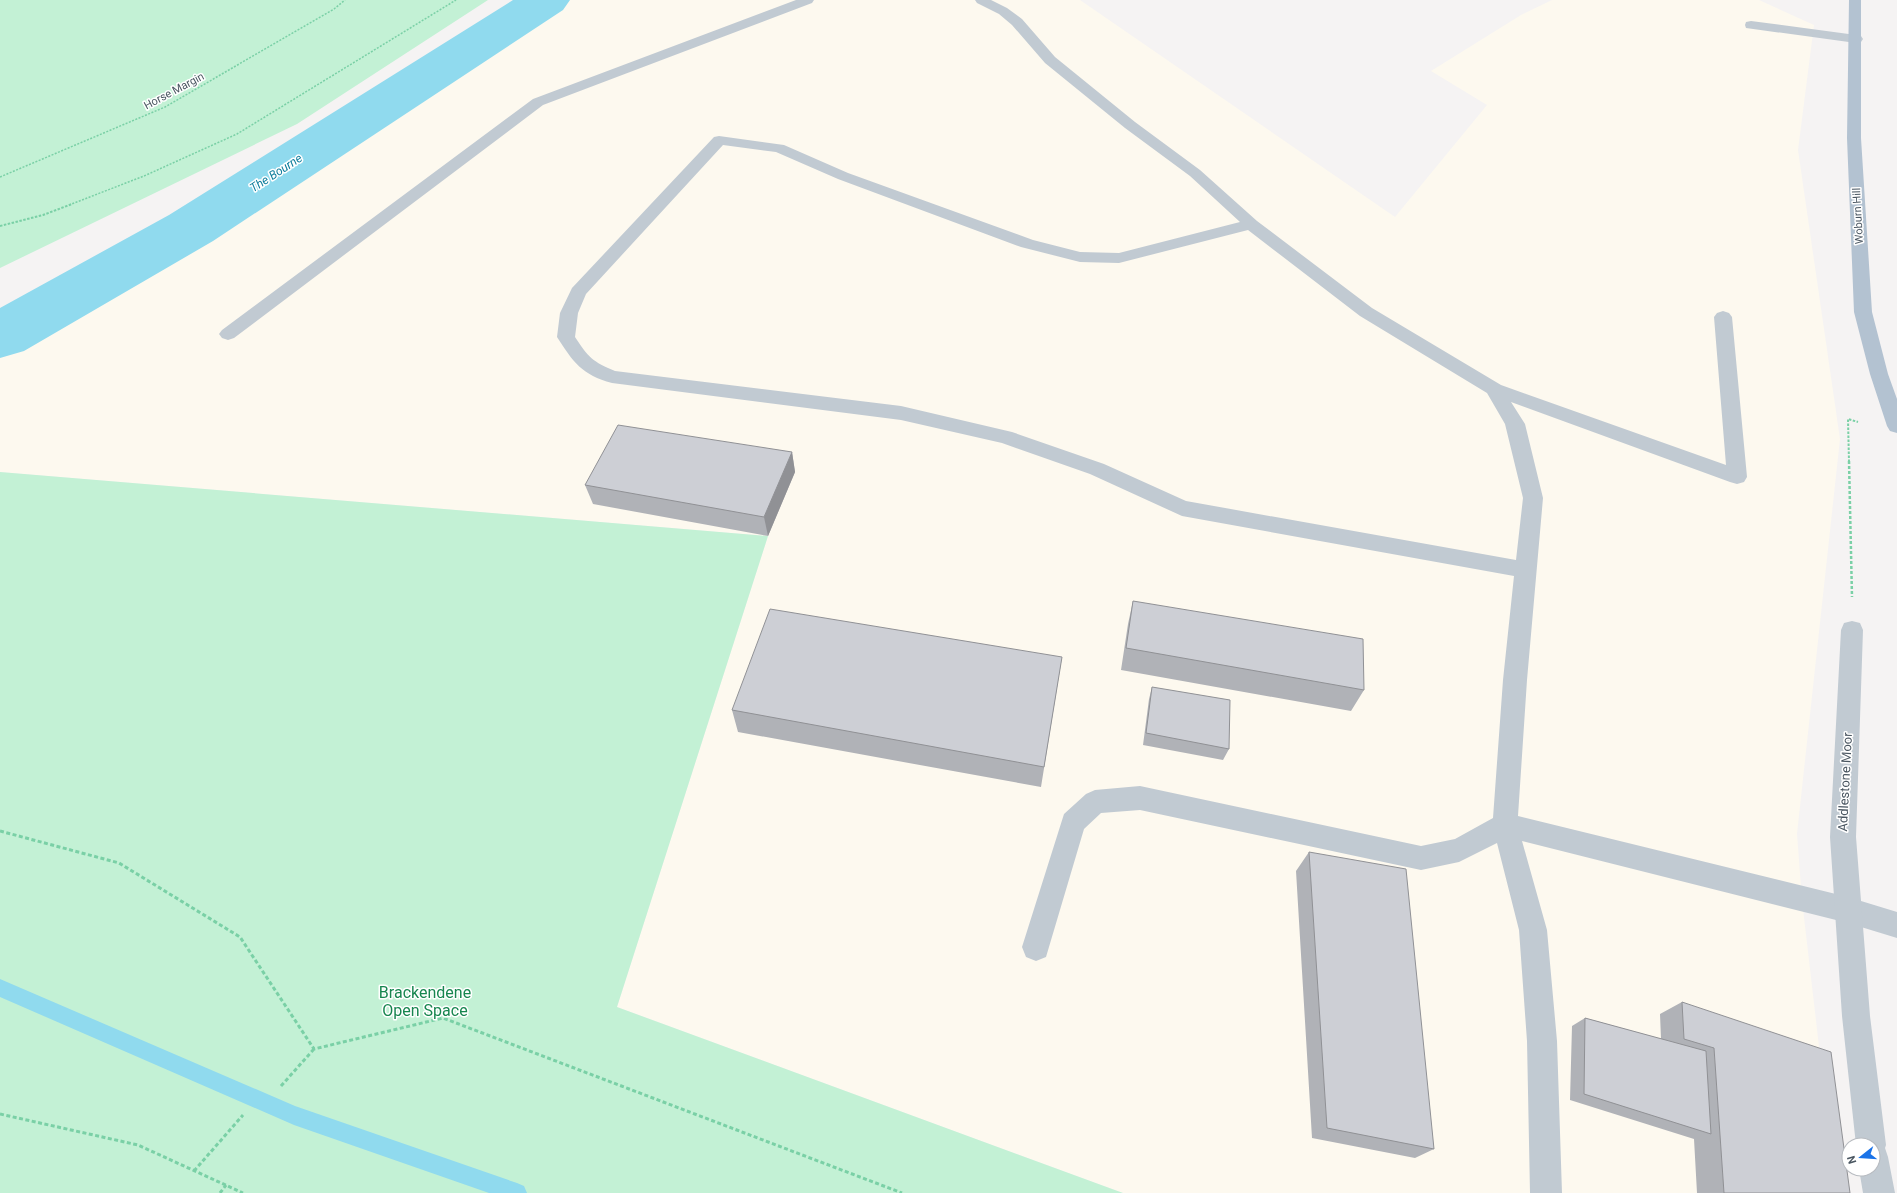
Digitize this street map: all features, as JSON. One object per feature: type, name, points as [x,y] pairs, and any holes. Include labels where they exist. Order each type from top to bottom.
[{"type":"main road","name":"Woburn Hill","points":[[1855,0],[1856,40],[1854,138],[1863,312],[1879,374],[1897,426]]},
{"type":"street","points":[[228,334],[538,102],[808,0]]},
{"type":"street","points":[[981,0],[1003,11],[1017,22],[1050,60],[1130,125],[1195,173],[1251,224],[1366,312],[1494,389],[1737,477],[1723,317]]},
{"type":"street","points":[[1751,25],[1856,40]]},
{"type":"street","points":[[1251,224],[1119,258],[1080,257],[1027,244],[843,176],[780,148],[719,140],[578,292],[569,313],[566,338],[578,356],[591,368],[612,377],[902,412],[1012,439],[1097,469],[1182,508],[1526,570]]},
{"type":"street","points":[[1494,389],[1515,424],[1533,498],[1515,680],[1506,825],[1533,930],[1542,1041],[1546,1193]]},
{"type":"street","name":"Addlestone Moor","points":[[1852,630],[1843,837],[1856,1016],[1870,1137]]},
{"type":"street","points":[[1036,947],[1073,822],[1095,802],[1140,798],[1421,858],[1459,850],[1506,825],[1848,910],[1897,925]]},
{"type":"street","points":[[1876,1177],[1879,1193]]},
{"type":"path","name":"Horse Margin","points":[[0,177],[49,155],[165,108],[334,9],[345,0]]},
{"type":"path","points":[[0,226],[43,215],[144,176],[237,134],[456,0]]},
{"type":"path","points":[[1848,419],[1852,630]]},
{"type":"path","points":[[0,831],[120,863],[240,937],[314,1049]]},
{"type":"path","points":[[281,1086],[314,1049],[443,1018],[902,1193]]},
{"type":"path","points":[[0,1114],[138,1145],[243,1193]]},
{"type":"path","points":[[194,1171],[242,1115]]},
{"type":"path","points":[[220,1193],[226,1185]]},
{"type":"shaded area","points":[[565,0],[1080,0],[1395,217],[1487,105],[1431,71],[1521,15],[1552,0],[1759,0],[1814,25],[1798,150],[1840,439],[1797,834],[1802,900],[1836,1193],[1123,1193],[617,1007],[768,536],[0,472],[0,352],[259,195]]},
{"type":"green space","points":[[0,0],[488,0],[297,124],[0,268]]},
{"type":"green space","name":"Brackendene Open Space","points":[[0,472],[768,536],[617,1007],[1123,1193],[0,1193]]},
{"type":"building","points":[[618,425],[792,452],[764,517],[585,485]]},
{"type":"building","points":[[1133,601],[1363,639],[1364,690],[1126,648]]},
{"type":"building","points":[[770,609],[1062,657],[1044,767],[732,710]]},
{"type":"building","points":[[1152,687],[1230,700],[1229,749],[1146,733]]},
{"type":"building","points":[[1309,852],[1406,869],[1434,1149],[1327,1128]]},
{"type":"building","points":[[1682,1002],[1831,1052],[1842,1137],[1841,1137],[1841,1177],[1848,1177],[1850,1193],[1724,1193],[1714,1048],[1684,1039]]},
{"type":"building","points":[[1585,1018],[1706,1051],[1711,1134],[1584,1094]]},
{"type":"waterway","name":"The Bourne","points":[[0,336],[191,228],[546,0]]},
{"type":"waterway","points":[[0,988],[294,1115],[517,1193]]}]
